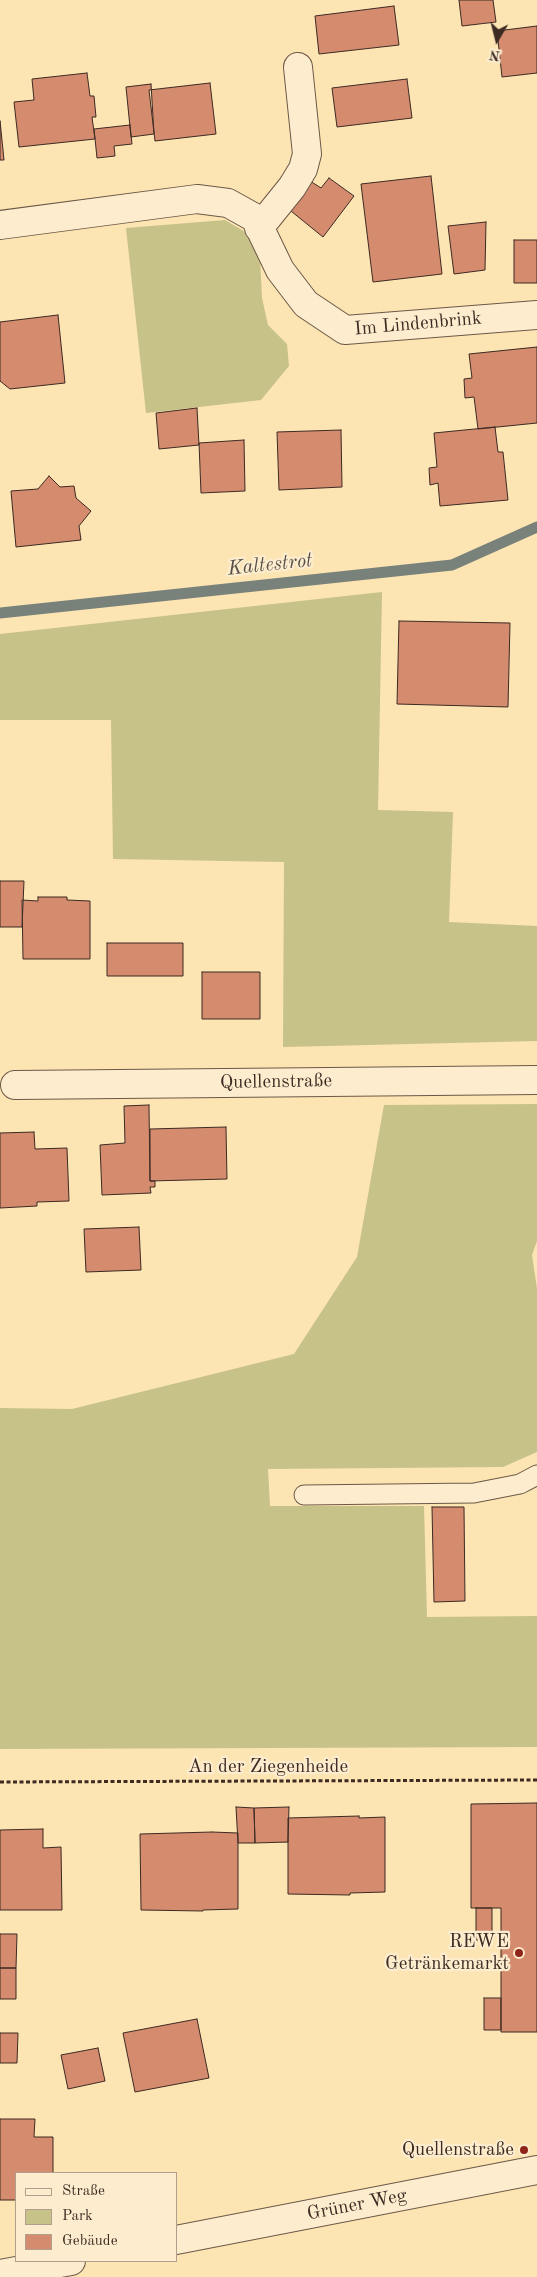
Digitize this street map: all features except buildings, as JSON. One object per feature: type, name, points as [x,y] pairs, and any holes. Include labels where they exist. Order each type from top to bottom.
[{"type":"street","points":[[259,228],[292,187],[303,169],[307,154],[298,67]]},
{"type":"street","name":"Im Lindenbrink","points":[[0,225],[197,199],[228,203],[255,218],[280,270],[306,304],[345,330],[537,315]]},
{"type":"street","name":"Quellenstraße","points":[[16,1085],[537,1080]]},
{"type":"street","name":"Grüner Weg","points":[[178,2240],[537,2170]]},
{"type":"street","points":[[0,2274],[66,2262]]},
{"type":"lane","points":[[304,1495],[474,1493],[520,1484],[537,1475]]},
{"type":"path","name":"An der Ziegenheide","points":[[0,1782],[537,1780]]},
{"type":"green space","points":[[225,220],[247,233],[260,258],[262,298],[268,325],[287,344],[289,366],[261,400],[146,413],[126,228]]},
{"type":"green space","points":[[382,592],[378,810],[453,812],[449,922],[537,926],[537,1041],[283,1047],[284,862],[113,859],[111,720],[0,720],[0,634]]},
{"type":"green space","points":[[537,1104],[537,1241],[532,1255],[537,1289],[537,1452],[503,1467],[268,1469],[270,1506],[424,1506],[427,1617],[537,1616],[537,1747],[0,1749],[0,1408],[72,1409],[294,1354],[357,1257],[384,1105]]},
{"type":"waterway","name":"Kaltestrot","points":[[0,613],[452,565],[537,527]]},
{"type":"place","name":"REWE Getränkemarkt","points":[[519,1953]]},
{"type":"place","name":"Quellenstraße","points":[[524,2150]]}]
